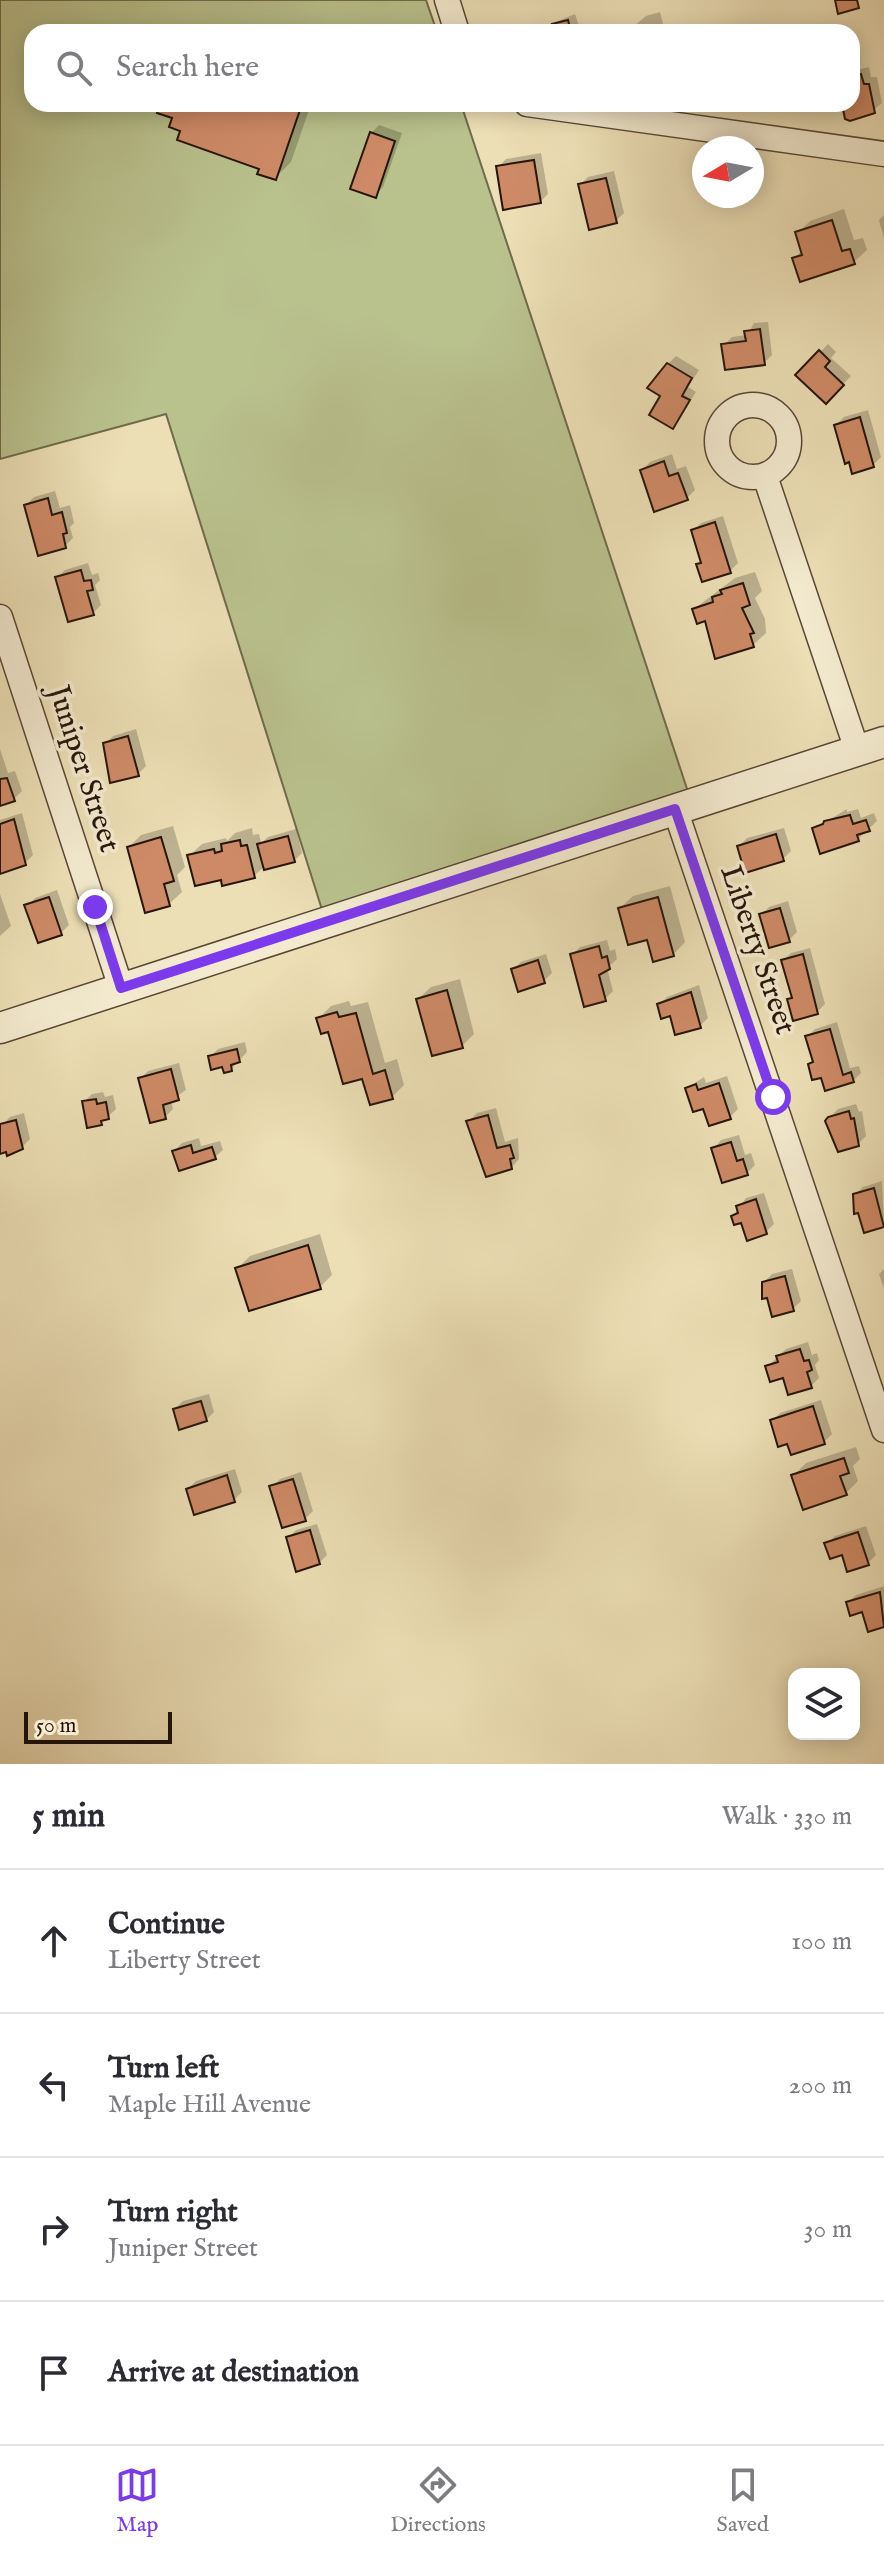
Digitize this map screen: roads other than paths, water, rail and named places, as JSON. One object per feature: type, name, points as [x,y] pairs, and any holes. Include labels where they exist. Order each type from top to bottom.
[{"type":"street","points":[[447,0],[454,24]]},
{"type":"street","points":[[584,112],[884,154]]},
{"type":"street","points":[[0,1028],[871,746],[765,476]]},
{"type":"street","name":"Juniper Street","points":[[0,617],[121,988]]},
{"type":"street","name":"Liberty Street","points":[[675,809],[884,1430]]}]
